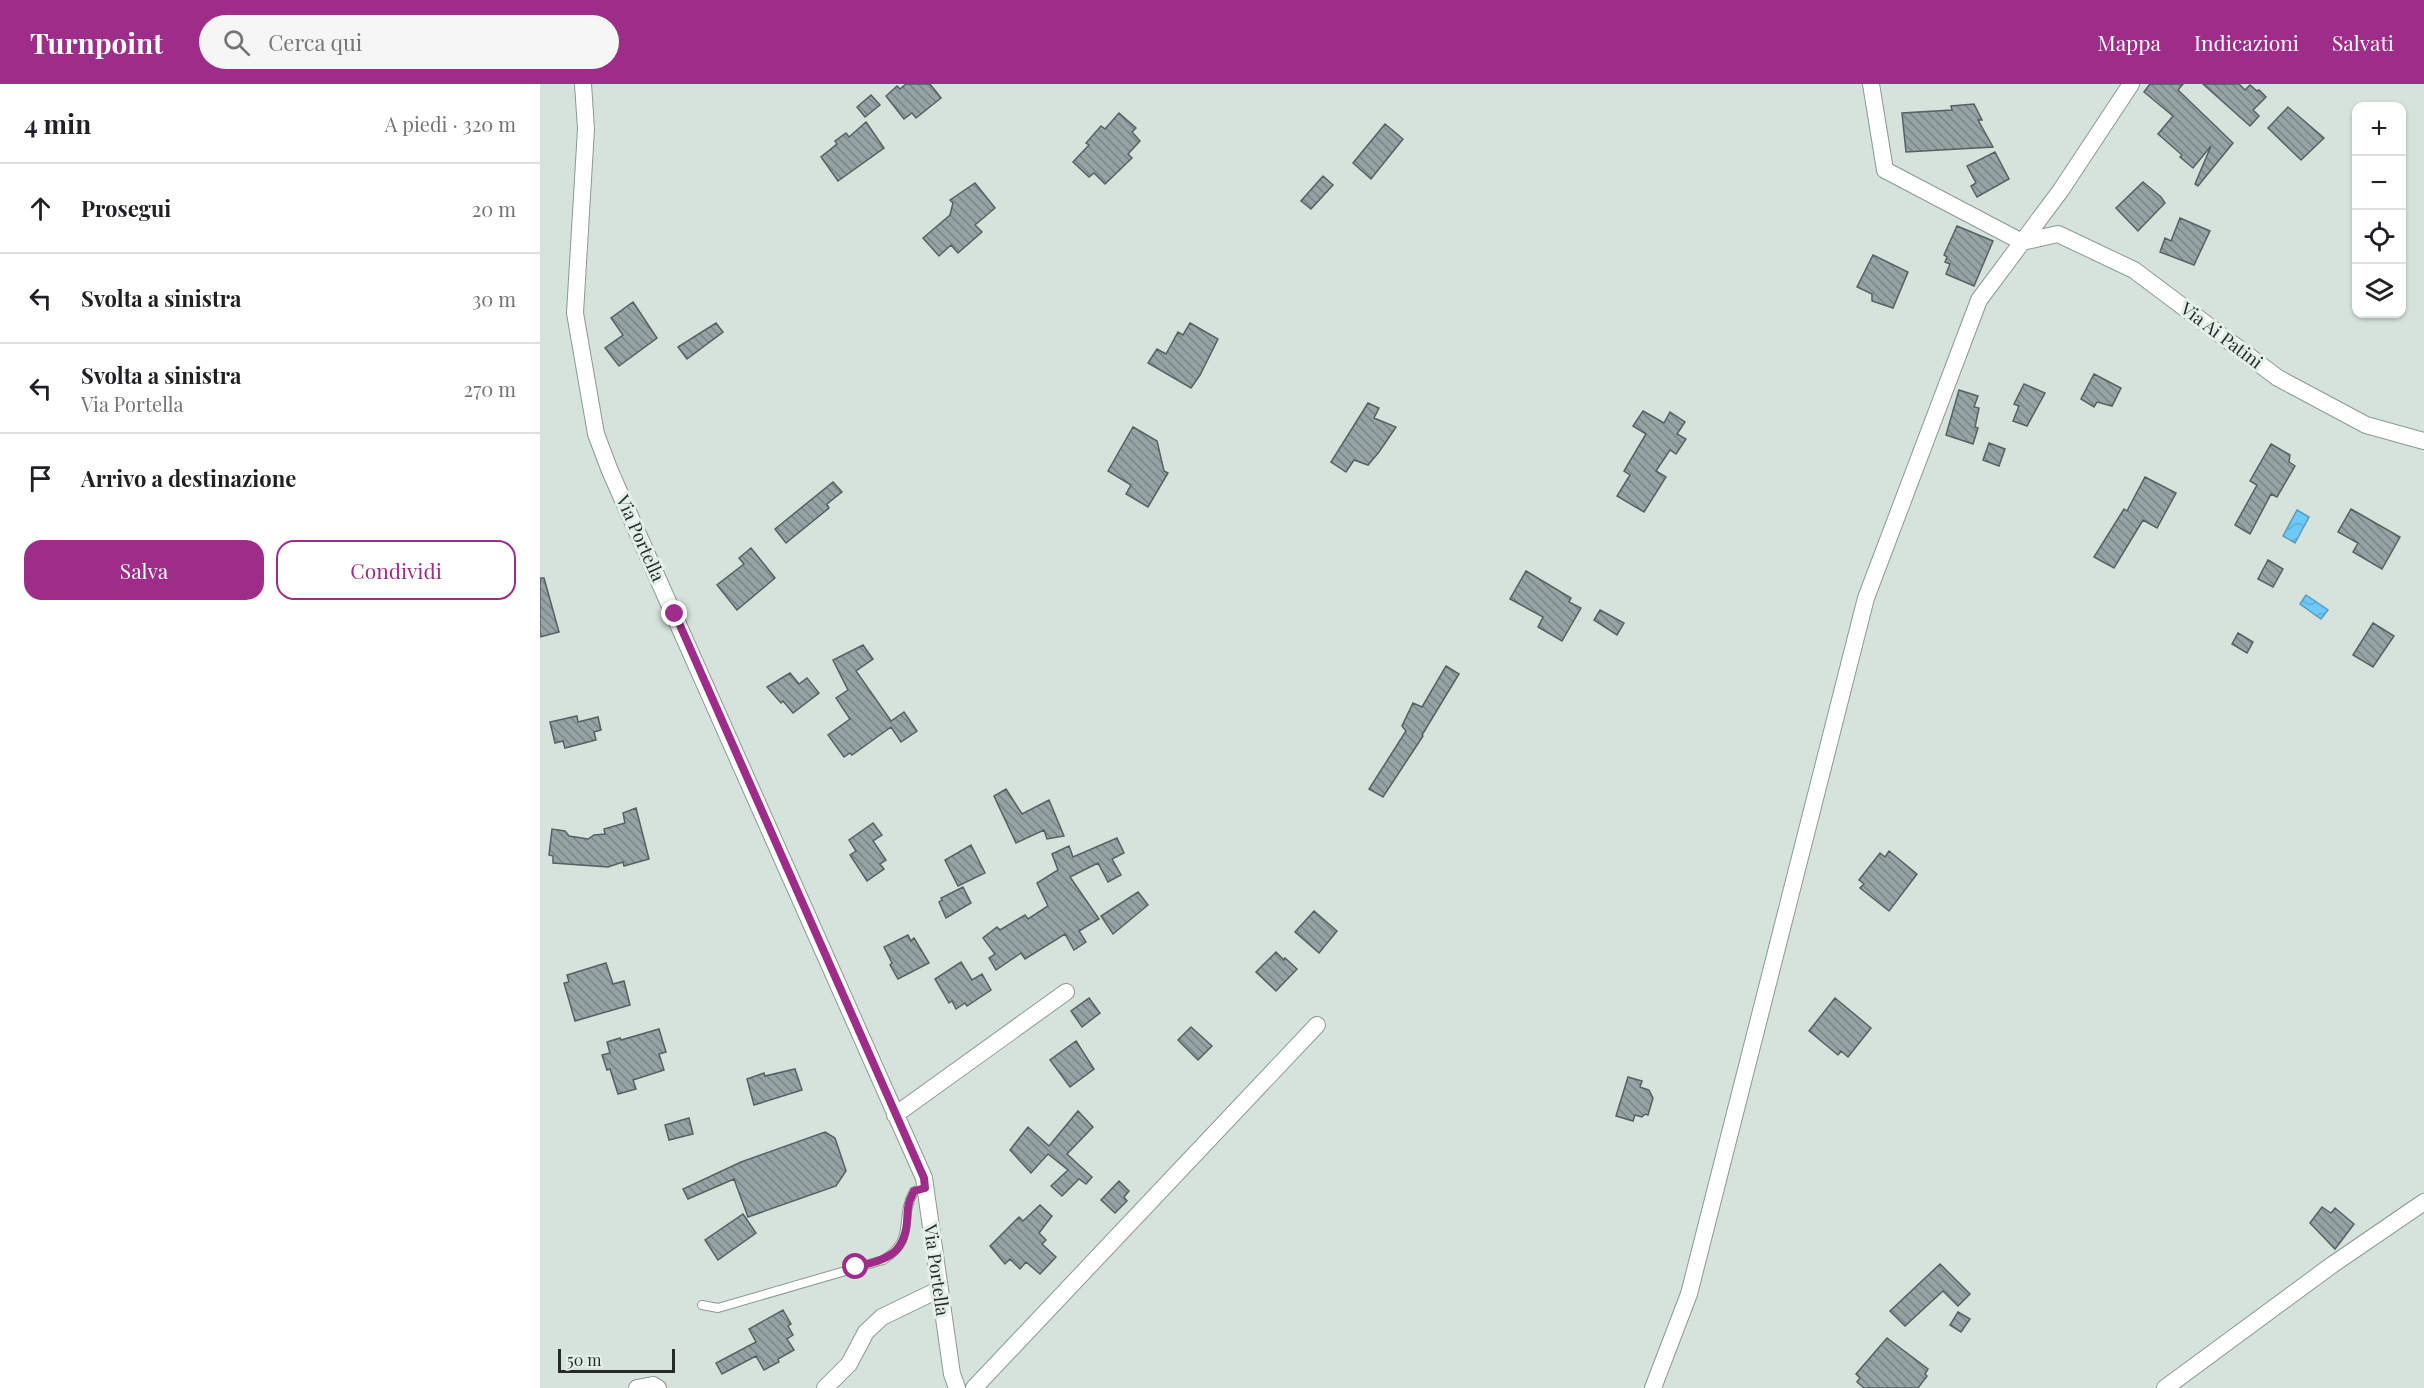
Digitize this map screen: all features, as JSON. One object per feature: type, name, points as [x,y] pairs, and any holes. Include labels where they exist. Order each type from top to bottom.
[{"type":"street","name":"Via Portella","points":[[583,84],[586,129],[575,313],[597,434],[610,471],[924,1178],[955,1381]]},
{"type":"street","points":[[1871,84],[1885,170],[2022,242]]},
{"type":"street","points":[[1653,1388],[1689,1294],[1866,598],[1979,300],[2061,190],[2131,84]]},
{"type":"street","name":"Via Ai Patini","points":[[2022,242],[2058,234],[2134,270],[2278,378],[2366,425],[2424,441]]},
{"type":"street","points":[[895,1114],[1066,992]]},
{"type":"street","points":[[974,1388],[1317,1025]]},
{"type":"street","points":[[2165,1388],[2331,1265],[2424,1202]]},
{"type":"street","points":[[825,1388],[849,1364],[866,1332],[882,1317],[940,1289]]},
{"type":"street","points":[[637,1388],[652,1385],[658,1388]]},
{"type":"lane","points":[[702,1305],[718,1308],[883,1260],[897,1252],[903,1241],[907,1224],[907,1204],[914,1191],[925,1188]]},
{"type":"water","points":[[2297,510],[2309,517],[2295,543],[2283,536]]},
{"type":"water","points":[[2306,595],[2328,610],[2321,619],[2300,604]]},
{"type":"building","points":[[906,84],[930,84],[941,98],[916,118],[912,113],[904,119],[886,96],[897,86],[900,89]]},
{"type":"building","points":[[2150,84],[2183,84],[2178,90],[2233,143],[2198,186],[2195,184],[2211,146],[2193,168],[2180,157],[2182,155],[2158,134],[2173,116],[2144,92]]},
{"type":"building","points":[[2203,84],[2239,84],[2245,90],[2250,85],[2257,91],[2259,90],[2266,97],[2253,110],[2259,116],[2250,126]]},
{"type":"building","points":[[871,95],[880,105],[865,117],[857,107]]},
{"type":"building","points":[[1974,104],[1982,120],[1978,120],[1993,147],[1906,152],[1902,113],[1952,110],[1951,106]]},
{"type":"building","points":[[2288,107],[2324,138],[2301,160],[2268,128]]},
{"type":"building","points":[[1119,113],[1136,128],[1132,132],[1140,141],[1128,154],[1132,158],[1105,184],[1094,173],[1089,177],[1073,162],[1089,145],[1086,143],[1101,126],[1105,129]]},
{"type":"building","points":[[866,122],[884,148],[838,181],[821,157],[837,144],[835,141],[846,133],[849,137]]},
{"type":"building","points":[[1385,124],[1403,139],[1371,179],[1353,163]]},
{"type":"building","points":[[1995,152],[2009,179],[1977,197],[1971,186],[1976,183],[1967,166]]},
{"type":"building","points":[[1323,176],[1333,185],[1311,209],[1301,201]]},
{"type":"building","points":[[2143,182],[2165,203],[2138,231],[2116,208]]},
{"type":"building","points":[[975,183],[995,208],[975,225],[982,232],[958,253],[951,245],[939,256],[923,238],[950,215],[953,203],[950,200]]},
{"type":"building","points":[[2180,218],[2210,231],[2194,265],[2160,252],[2165,238],[2171,241]]},
{"type":"building","points":[[1957,226],[1993,241],[1974,286],[1946,274],[1950,264],[1945,262],[1947,257],[1944,255]]},
{"type":"building","points":[[1873,255],[1908,272],[1893,308],[1872,301],[1872,294],[1857,287]]},
{"type":"building","points":[[633,302],[657,338],[619,366],[605,348],[623,335],[611,318]]},
{"type":"building","points":[[716,323],[723,332],[687,359],[678,347]]},
{"type":"building","points":[[1190,323],[1218,339],[1191,388],[1148,363],[1157,349],[1166,354],[1178,332],[1183,335]]},
{"type":"building","points":[[2094,374],[2121,388],[2112,406],[2097,402],[2094,407],[2081,399]]},
{"type":"building","points":[[2024,384],[2045,393],[2027,426],[2013,421],[2019,406],[2014,404]]},
{"type":"building","points":[[1959,390],[1978,396],[1974,407],[1979,408],[1975,427],[1978,428],[1973,444],[1946,435]]},
{"type":"building","points":[[1368,403],[1379,408],[1374,418],[1396,427],[1368,465],[1354,460],[1346,472],[1331,462]]},
{"type":"building","points":[[1643,411],[1664,423],[1670,412],[1685,422],[1677,434],[1686,439],[1676,454],[1670,450],[1656,471],[1666,477],[1644,512],[1617,496],[1630,475],[1624,471],[1646,434],[1633,426]]},
{"type":"building","points":[[1133,427],[1157,441],[1164,471],[1168,473],[1148,507],[1126,494],[1131,485],[1108,471]]},
{"type":"building","points":[[1989,443],[2005,449],[1999,466],[1983,460]]},
{"type":"building","points":[[2271,444],[2290,455],[2289,462],[2295,466],[2277,497],[2271,494],[2250,534],[2235,525],[2257,485],[2250,481]]},
{"type":"building","points":[[2145,477],[2176,493],[2157,528],[2143,520],[2114,568],[2094,557],[2124,509],[2127,511]]},
{"type":"building","points":[[833,482],[842,492],[827,504],[829,508],[786,543],[775,529]]},
{"type":"building","points":[[2351,509],[2400,537],[2382,569],[2353,552],[2358,543],[2338,532]]},
{"type":"building","points":[[751,548],[775,578],[737,610],[717,585],[744,564],[739,558]]},
{"type":"building","points":[[2268,560],[2283,569],[2273,587],[2258,579]]},
{"type":"building","points":[[1526,571],[1571,598],[1569,602],[1581,608],[1562,641],[1538,627],[1543,617],[1510,599]]},
{"type":"building","points":[[540,578],[544,578],[559,632],[540,637]]},
{"type":"building","points":[[1600,610],[1624,623],[1617,635],[1594,620]]},
{"type":"building","points":[[2373,623],[2394,636],[2373,667],[2353,655]]},
{"type":"building","points":[[2238,633],[2253,642],[2247,653],[2232,644]]},
{"type":"building","points":[[863,645],[873,659],[856,671],[891,721],[904,712],[917,731],[901,742],[891,727],[852,755],[850,753],[844,757],[828,735],[850,719],[836,698],[848,690],[833,660]]},
{"type":"building","points":[[1446,666],[1459,674],[1423,736],[1383,797],[1369,789],[1406,731],[1402,726],[1413,703],[1422,707]]},
{"type":"building","points":[[790,673],[799,684],[807,678],[819,693],[793,713],[767,687]]},
{"type":"building","points":[[577,716],[578,722],[598,717],[601,730],[594,732],[596,740],[565,748],[563,741],[555,743],[550,722]]},
{"type":"building","points":[[1006,789],[1022,814],[1049,800],[1064,836],[1047,839],[1044,830],[1016,843],[994,796]]},
{"type":"building","points":[[636,808],[649,859],[624,866],[623,862],[608,867],[553,863],[553,856],[549,855],[552,829],[565,831],[569,836],[588,839],[594,835],[605,834],[604,829],[625,823],[623,813]]},
{"type":"building","points":[[873,823],[882,835],[873,841],[886,860],[880,864],[884,869],[867,881],[850,855],[856,851],[849,840]]},
{"type":"building","points":[[1117,838],[1124,853],[1112,859],[1121,875],[1108,882],[1098,863],[1070,877],[1099,919],[1079,931],[1086,942],[1074,950],[1065,934],[1025,959],[1021,953],[996,970],[989,958],[995,954],[983,938],[997,927],[1000,930],[1025,915],[1028,919],[1048,906],[1037,883],[1058,870],[1052,854],[1069,846],[1073,857]]},
{"type":"building","points":[[971,845],[985,873],[958,886],[945,860]]},
{"type":"building","points":[[1889,851],[1917,874],[1889,911],[1860,888],[1864,884],[1859,880],[1880,853],[1885,857]]},
{"type":"building","points":[[963,887],[971,903],[946,918],[939,902],[941,898]]},
{"type":"building","points":[[1138,892],[1148,905],[1113,934],[1101,916]]},
{"type":"building","points":[[1314,911],[1337,931],[1319,953],[1295,932]]},
{"type":"building","points":[[908,935],[911,941],[914,938],[929,963],[898,979],[884,947]]},
{"type":"building","points":[[1276,952],[1297,969],[1276,991],[1256,972]]},
{"type":"building","points":[[961,962],[972,980],[982,974],[991,990],[967,1006],[965,1003],[956,1009],[952,1001],[949,1003],[935,979]]},
{"type":"building","points":[[606,963],[613,984],[624,981],[630,1005],[575,1021],[564,983],[569,982],[567,975]]},
{"type":"building","points":[[1089,998],[1100,1013],[1082,1027],[1071,1011]]},
{"type":"building","points":[[1835,998],[1871,1028],[1848,1057],[1841,1051],[1838,1055],[1809,1031]]},
{"type":"building","points":[[1191,1027],[1212,1046],[1198,1060],[1178,1040]]},
{"type":"building","points":[[659,1029],[666,1052],[659,1054],[664,1070],[633,1080],[636,1089],[618,1094],[610,1069],[607,1070],[602,1055],[610,1053],[607,1042]]},
{"type":"building","points":[[1076,1041],[1094,1069],[1070,1087],[1050,1060]]},
{"type":"building","points":[[795,1069],[802,1090],[754,1105],[747,1079],[764,1073],[765,1076]]},
{"type":"building","points":[[1628,1077],[1642,1081],[1640,1087],[1649,1090],[1653,1098],[1648,1115],[1645,1114],[1642,1117],[1635,1115],[1633,1121],[1616,1116]]},
{"type":"building","points":[[1078,1111],[1093,1127],[1067,1154],[1092,1177],[1086,1184],[1079,1179],[1062,1196],[1051,1186],[1068,1170],[1048,1154],[1031,1173],[1010,1150],[1028,1127],[1049,1146]]},
{"type":"building","points":[[689,1118],[693,1134],[669,1140],[665,1125]]},
{"type":"building","points":[[825,1132],[835,1138],[846,1171],[836,1186],[748,1217],[734,1179],[688,1199],[683,1189],[741,1162]]},
{"type":"building","points":[[1119,1181],[1129,1191],[1124,1197],[1127,1201],[1115,1213],[1101,1200]]},
{"type":"building","points":[[1040,1205],[1052,1216],[1039,1233],[1046,1240],[1042,1244],[1056,1257],[1040,1274],[1026,1262],[1020,1269],[1010,1259],[1005,1264],[990,1246],[1019,1217],[1023,1221]]},
{"type":"building","points":[[2322,1207],[2331,1213],[2335,1208],[2354,1224],[2335,1249],[2310,1223]]},
{"type":"building","points":[[743,1214],[756,1233],[718,1260],[705,1240]]},
{"type":"building","points":[[1940,1264],[1970,1294],[1958,1306],[1943,1291],[1905,1326],[1890,1311]]},
{"type":"building","points":[[783,1310],[791,1324],[788,1326],[793,1335],[787,1339],[794,1350],[764,1370],[756,1356],[722,1374],[716,1363],[756,1342],[749,1329]]},
{"type":"building","points":[[1958,1312],[1970,1319],[1961,1332],[1950,1325]]},
{"type":"building","points":[[1887,1338],[1928,1369],[1925,1374],[1927,1376],[1918,1388],[1864,1388],[1857,1382],[1860,1378],[1856,1374]]},
{"type":"route","points":[[675,614],[924,1178],[925,1188],[914,1191],[907,1204],[907,1224],[903,1241],[897,1252],[883,1260],[856,1267]]}]
